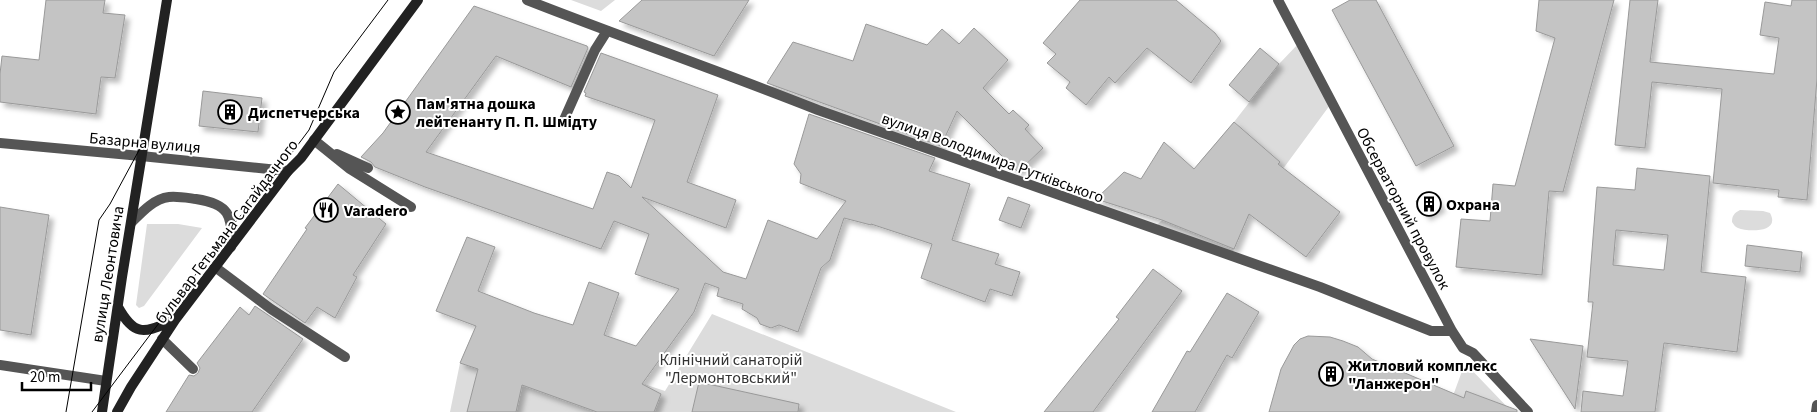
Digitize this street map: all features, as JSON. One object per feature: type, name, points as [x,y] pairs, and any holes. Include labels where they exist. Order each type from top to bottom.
[{"type":"street","name":"вулиця Леонтовича","points":[[102,412],[130,223],[167,0]]},
{"type":"street","name":"бульвар Гетьмана Сагайдачного","points":[[117,412],[130,387],[175,320],[288,171],[314,140],[418,0]]},
{"type":"street","name":"вулиця Володимира Рутківського","points":[[527,0],[743,80],[827,114],[1320,288],[1431,331],[1452,331]]},
{"type":"street","name":"Обсерваторний провулок","points":[[1278,0],[1452,331],[1463,348],[1473,353],[1528,412]]},
{"type":"street","points":[[562,122],[595,50],[607,31]]},
{"type":"street","points":[[314,140],[350,169],[412,207]]},
{"type":"street","name":"Базарна вулиця","points":[[0,143],[288,171]]},
{"type":"street","points":[[327,150],[368,168]]},
{"type":"street","points":[[130,223],[149,206],[168,197],[213,202],[226,210],[232,226],[231,247]]},
{"type":"street","points":[[215,267],[271,309],[346,357]]},
{"type":"street","points":[[118,308],[127,323],[140,331],[155,328],[175,320]]},
{"type":"street","points":[[162,340],[192,369]]},
{"type":"street","points":[[0,365],[106,381]]},
{"type":"street","points":[[1816,412],[1817,405]]},
{"type":"green space","points":[[571,0],[615,0],[601,11]]},
{"type":"green space","points":[[1299,43],[1330,105],[1249,215],[1232,254],[1155,227],[1162,220],[1201,160],[1234,122],[1279,64]]},
{"type":"green space","points":[[1740,210],[1770,213],[1771,224],[1762,230],[1737,228],[1732,222],[1732,218]]},
{"type":"green space","points":[[147,224],[178,224],[202,228],[144,306],[139,308],[136,305]]},
{"type":"green space","name":"Клінічний санаторій \"Лермонтовський\"","points":[[712,314],[956,412],[450,412],[460,363],[476,326],[546,352],[665,391]]},
{"type":"green space","points":[[1465,363],[1512,412],[1447,412]]},
{"type":"building","points":[[46,0],[105,0],[103,13],[125,15],[115,78],[101,77],[96,114],[0,102],[2,56],[39,60]]},
{"type":"building","points":[[642,0],[749,0],[714,56],[619,21]]},
{"type":"building","points":[[1080,0],[1176,0],[1215,33],[1221,41],[1191,83],[1147,48],[1115,83],[1109,77],[1086,105],[1066,88],[1070,82],[1047,63],[1056,54],[1043,43]]},
{"type":"building","points":[[1350,0],[1376,0],[1454,146],[1416,166],[1332,10]]},
{"type":"building","points":[[1539,0],[1614,0],[1563,192],[1549,191],[1542,275],[1456,267],[1461,219],[1490,221],[1493,184],[1515,186],[1555,38],[1536,31]]},
{"type":"building","points":[[1630,0],[1658,0],[1650,62],[1774,74],[1779,38],[1760,35],[1765,2],[1791,6],[1792,0],[1817,0],[1817,79],[1807,200],[1778,197],[1779,190],[1713,183],[1722,89],[1652,82],[1645,148],[1615,145]]},
{"type":"building","points":[[474,6],[587,46],[588,48],[571,87],[496,56],[426,152],[593,209],[607,172],[619,176],[631,188],[655,120],[585,96],[586,93],[584,92],[601,53],[718,95],[687,182],[736,200],[726,228],[642,197],[723,272],[746,279],[768,220],[817,239],[846,201],[800,183],[801,174],[794,164],[809,114],[935,158],[929,171],[970,184],[952,240],[999,254],[995,264],[1020,272],[1012,296],[990,289],[985,302],[921,278],[932,244],[871,224],[844,218],[830,260],[821,268],[798,332],[779,325],[771,328],[760,324],[757,318],[742,309],[743,304],[717,296],[719,288],[705,283],[694,312],[642,384],[661,394],[654,412],[597,412],[522,385],[516,412],[467,412],[478,369],[460,363],[476,326],[436,311],[467,237],[495,247],[478,291],[534,313],[573,325],[589,282],[619,293],[604,335],[636,346],[679,289],[635,274],[649,234],[614,221],[601,249],[425,187],[375,167],[371,162],[361,157],[383,133]]},
{"type":"building","points":[[866,24],[927,45],[942,29],[959,44],[974,28],[1008,60],[983,88],[1009,114],[1013,110],[1029,125],[1025,129],[1043,148],[1018,172],[957,111],[941,146],[767,83],[793,42],[853,61]]},
{"type":"building","points":[[1260,48],[1279,64],[1249,102],[1229,85]]},
{"type":"building","name":"Диспетчерська","points":[[203,91],[262,98],[258,132],[199,126]]},
{"type":"building","points":[[1234,122],[1280,162],[1278,164],[1340,212],[1306,257],[1249,214],[1234,249],[1162,220],[1096,199],[1124,172],[1141,179],[1164,142],[1194,169]]},
{"type":"building","points":[[1637,168],[1710,176],[1701,272],[1746,277],[1737,352],[1664,343],[1655,412],[1581,412],[1583,391],[1623,396],[1628,361],[1587,357],[1593,302],[1588,302],[1597,187],[1635,190]],"holes":[[[1616,230],[1668,235],[1664,270],[1613,265]]]},
{"type":"building","points":[[338,184],[386,224],[353,275],[357,277],[335,318],[317,307],[305,323],[263,294],[307,229],[305,228]]},
{"type":"building","name":"Охрана","points":[[1431,192],[1441,207],[1426,216],[1416,201]]},
{"type":"building","points":[[1008,197],[1030,205],[1021,228],[999,220]]},
{"type":"building","points":[[0,207],[49,215],[31,335],[0,330]]},
{"type":"building","points":[[1747,245],[1802,252],[1800,272],[1745,266]]},
{"type":"building","points":[[1153,269],[1182,291],[1093,412],[1044,412],[1119,319],[1116,317]]},
{"type":"building","points":[[1227,293],[1259,312],[1232,358],[1227,355],[1195,412],[1152,412],[1187,351],[1190,352]]},
{"type":"building","points":[[255,306],[303,339],[252,412],[166,412],[189,375],[194,376],[198,373],[200,368],[197,363],[240,307],[249,315]]},
{"type":"building","name":"Житловий комплекс \"Ланжерон\"","points":[[1308,336],[1330,337],[1343,341],[1358,347],[1372,359],[1464,398],[1466,391],[1517,410],[1517,412],[1269,412],[1281,369],[1294,345],[1300,339]]},
{"type":"building","points":[[1530,339],[1583,346],[1575,409]]},
{"type":"building","points":[[699,382],[799,404],[798,412],[692,412]]},
{"type":"tram line","points":[[92,412],[232,226],[279,170],[309,130],[334,72],[388,0]]},
{"type":"tram line","points":[[66,412],[99,220],[110,204],[144,141]]},
{"type":"place","name":"Диспетчерська","points":[[230,112]]},
{"type":"place","name":"Пам'ятна дошка лейтенанту П. П. Шмідту","points":[[398,112]]},
{"type":"place","name":"Охрана","points":[[1429,204]]},
{"type":"place","name":"Varadero","points":[[326,210]]},
{"type":"place","name":"Житловий комплекс \"Ланжерон\"","points":[[1331,374]]}]
